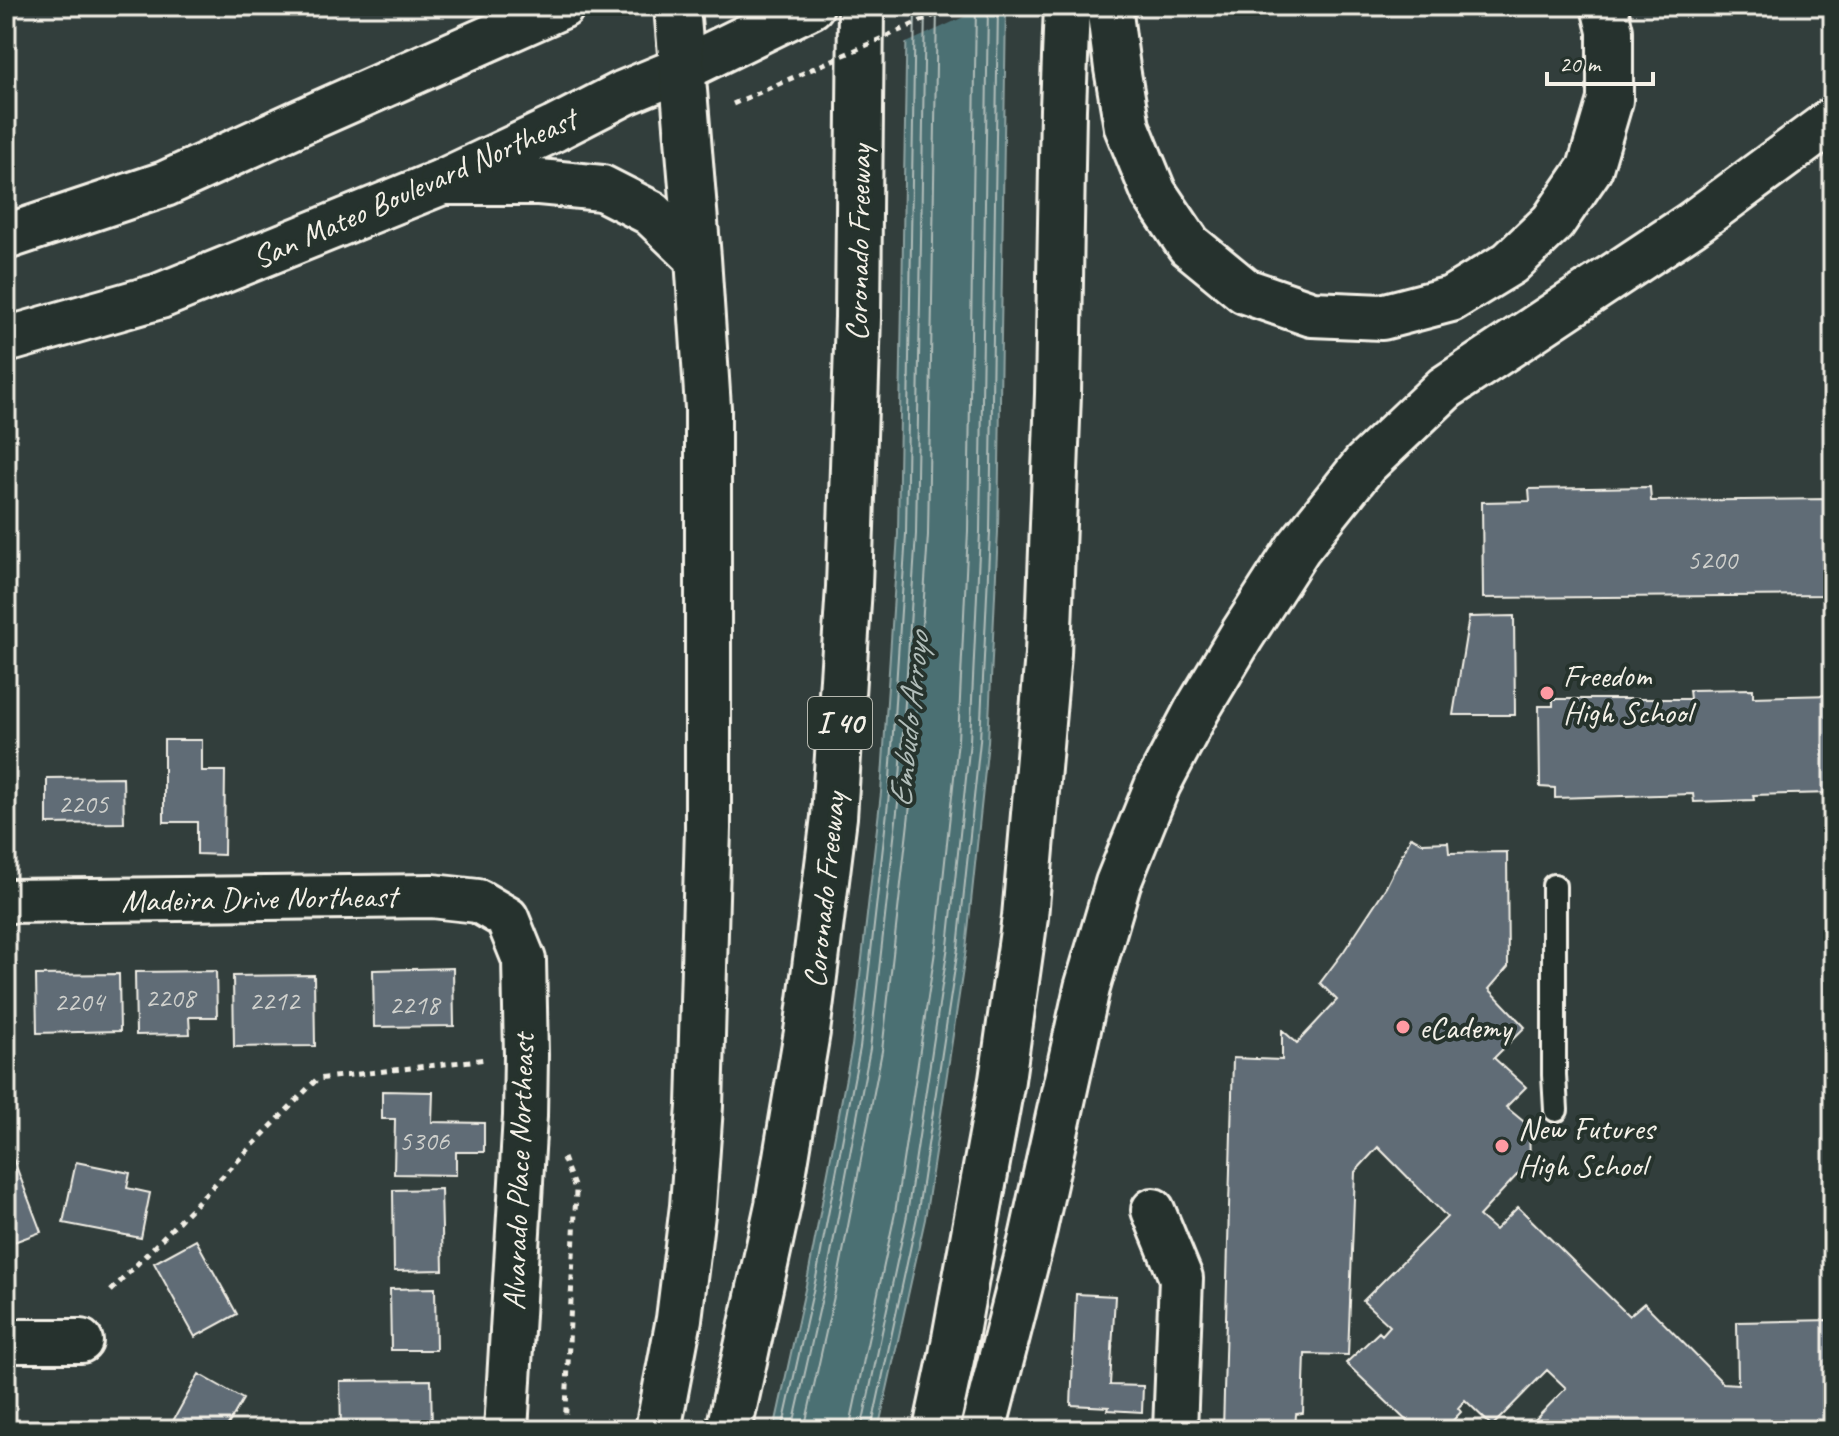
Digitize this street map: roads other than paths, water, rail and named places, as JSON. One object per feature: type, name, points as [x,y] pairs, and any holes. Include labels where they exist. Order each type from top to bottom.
[{"type":"main road","points":[[6,237],[165,184],[562,6]]},
{"type":"main road","points":[[658,1430],[679,1319],[693,1206],[701,1090],[708,828],[708,408],[677,6]]},
{"type":"main road","name":"San Mateo Boulevard Northeast","points":[[6,340],[160,296],[442,182],[811,6]]},
{"type":"main road","name":"Coronado Freeway","points":[[729,1430],[778,1205],[807,1032],[834,817],[849,587],[857,348],[861,6]]},
{"type":"main road","points":[[936,1430],[1002,1080],[1025,917],[1048,654],[1067,6]]},
{"type":"main road","points":[[1109,6],[1127,127],[1154,193],[1189,245],[1245,291],[1312,314],[1382,317],[1451,299],[1510,263],[1553,222],[1590,168],[1610,100],[1610,31],[1604,6]]},
{"type":"main road","points":[[983,1430],[1032,1238],[1087,988],[1118,883],[1158,784],[1197,710],[1298,548],[1365,464],[1445,388],[1692,224],[1833,120]]},
{"type":"main road","points":[[442,182],[539,182],[602,188],[651,213],[698,258]]},
{"type":"street","name":"Madeira Drive Northeast","points":[[6,901],[432,896],[478,901],[507,918]]},
{"type":"street","name":"Alvarado Place Northeast","points":[[506,1430],[525,1116],[524,960],[507,918]]},
{"type":"street","points":[[1153,1210],[1181,1278],[1175,1430]]},
{"type":"street","points":[[6,1341],[81,1341]]},
{"type":"lane","points":[[1554,886],[1556,1110]]},
{"type":"water","name":"Embudo Arroyo","points":[[907,6],[1006,6],[998,532],[988,742],[966,949],[925,1219],[878,1430],[774,1430],[808,1276],[852,1046],[881,793],[898,534]]},
{"type":"place","name":"Freedom High School","points":[[1547,693]]},
{"type":"place","name":"eCademy","points":[[1403,1027]]},
{"type":"place","name":"New Futures High School","points":[[1502,1146]]}]
